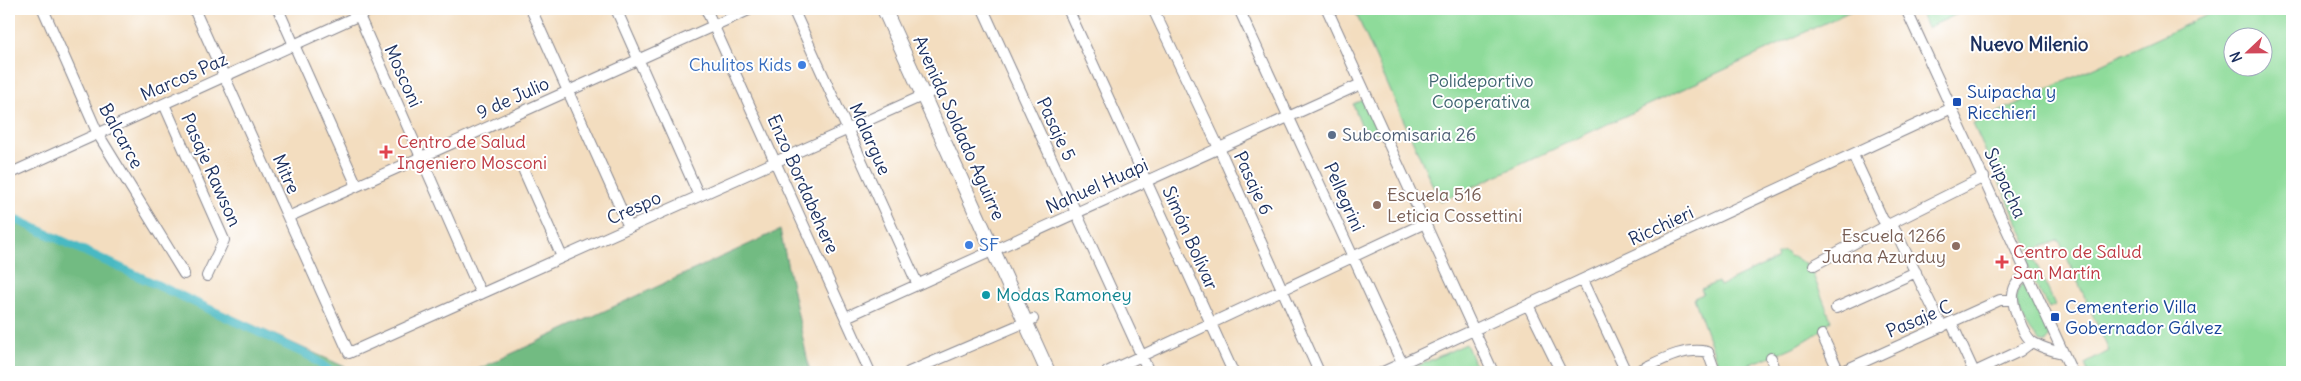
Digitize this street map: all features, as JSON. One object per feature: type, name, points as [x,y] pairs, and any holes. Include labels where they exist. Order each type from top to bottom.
[{"type":"main road","name":"Avenida Soldado Aguirre","points":[[884,9],[927,94],[1030,321],[1057,372]]},
{"type":"main road","name":"Avenida Soldado Aguirre","points":[[894,9],[927,94]]},
{"type":"main road","name":"Avenida Soldado Aguirre","points":[[1030,321],[1048,372]]},
{"type":"street","name":"Balcarce","points":[[43,9],[98,134],[184,274]]},
{"type":"street","name":"Mitre","points":[[194,9],[349,353]]},
{"type":"street","points":[[278,9],[357,186]]},
{"type":"street","name":"Marcos Paz","points":[[9,174],[294,45],[357,12],[373,9]]},
{"type":"street","points":[[531,9],[629,227]]},
{"type":"street","points":[[616,9],[698,196]]},
{"type":"street","name":"Enzo Bordabehere","points":[[706,9],[870,372]]},
{"type":"street","name":"9 de Julio","points":[[288,217],[752,9]]},
{"type":"street","name":"Malargue","points":[[793,9],[917,284]]},
{"type":"street","name":"Pasaje 5","points":[[983,9],[1149,372]]},
{"type":"street","name":"Simón Bolívar","points":[[1068,9],[1233,372]]},
{"type":"street","name":"Pasaje 6","points":[[1153,9],[1284,289],[1319,372]]},
{"type":"street","name":"Pellegrini","points":[[1239,9],[1290,116],[1404,368]]},
{"type":"street","points":[[1326,9],[1493,372]]},
{"type":"street","name":"Suipacha","points":[[1906,9],[2072,372]]},
{"type":"street","name":"Mosconi","points":[[357,12],[480,294]]},
{"type":"street","name":"Nahuel Huapi","points":[[846,317],[1361,84]]},
{"type":"street","name":"Crespo","points":[[349,353],[927,94]]},
{"type":"street","name":"Pasaje Rawson","points":[[164,104],[224,240],[207,276]]},
{"type":"street","name":"Ricchieri","points":[[1383,372],[1404,368],[1528,305],[1952,108]]},
{"type":"street","points":[[1853,155],[1883,220],[1896,232],[1916,272],[1974,372],[2020,351],[2032,342]]},
{"type":"street","points":[[524,171],[562,257]]},
{"type":"street","points":[[1814,265],[1888,225],[1984,178]]},
{"type":"street","points":[[1107,372],[1424,223]]},
{"type":"street","points":[[1836,308],[1916,272]]},
{"type":"street","points":[[2028,274],[2019,279],[2015,285],[2012,300],[2024,332],[2032,342],[2044,348],[2063,353]]},
{"type":"street","points":[[1583,280],[1626,372]]},
{"type":"street","name":"Pasaje C","points":[[1840,372],[2000,300],[2012,300]]},
{"type":"street","points":[[1528,305],[1561,372]]},
{"type":"street","points":[[909,372],[1030,321]]},
{"type":"street","points":[[1822,335],[1840,372]]},
{"type":"street","points":[[1636,372],[1673,355],[1698,349],[1708,352],[1715,372]]},
{"type":"street","points":[[1772,358],[1776,372]]},
{"type":"green space","name":"Polideportivo Cooperativa","points":[[1354,9],[1855,9],[1440,202]]},
{"type":"green space","points":[[1919,9],[1968,9],[1927,28]]},
{"type":"green space","points":[[2220,9],[2292,9],[2292,372],[2088,372],[2085,364],[2109,351],[2059,240],[2031,251],[1973,124]]},
{"type":"green space","points":[[1365,99],[1379,131],[1366,137],[1353,104]]},
{"type":"green space","points":[[9,214],[356,372],[9,372]]},
{"type":"green space","points":[[780,230],[810,372],[472,372]]},
{"type":"green space","points":[[1785,251],[1790,257],[1793,256],[1810,267],[1831,320],[1822,329],[1798,345],[1728,372],[1721,372],[1694,298],[1703,294],[1701,289],[1718,282],[1720,286],[1776,259],[1777,254]]},
{"type":"green space","points":[[2029,257],[2035,261],[2055,305],[2049,308],[2032,276],[2028,262]]},
{"type":"green space","points":[[2022,284],[2026,284],[2029,289],[2050,335],[2046,342],[2041,342],[2037,339],[2018,306],[2016,295]]},
{"type":"green space","points":[[1466,344],[1478,372],[1412,372],[1411,369]]},
{"type":"waterway","points":[[9,216],[310,356],[331,372]]},
{"type":"place","name":"Chulitos Kids","points":[[802,65]]},
{"type":"place","name":"Suipacha y Ricchieri","points":[[1957,102]]},
{"type":"place","name":"Subcomisaria 26","points":[[1332,135]]},
{"type":"place","name":"Centro de Salud Ingeniero Mosconi","points":[[386,152]]},
{"type":"place","name":"Escuela 516 Leticia Cossettini","points":[[1377,205]]},
{"type":"place","name":"SF","points":[[969,245]]},
{"type":"place","name":"Escuela 1266 Juana Azurduy","points":[[1956,246]]},
{"type":"place","name":"Centro de Salud San Martín","points":[[2002,262]]},
{"type":"place","name":"Modas Ramoney","points":[[986,295]]},
{"type":"place","name":"Cementerio Villa Gobernador Gálvez","points":[[2055,317]]},
{"type":"district","name":"Nuevo Milenio","points":[[2029,44]]}]
